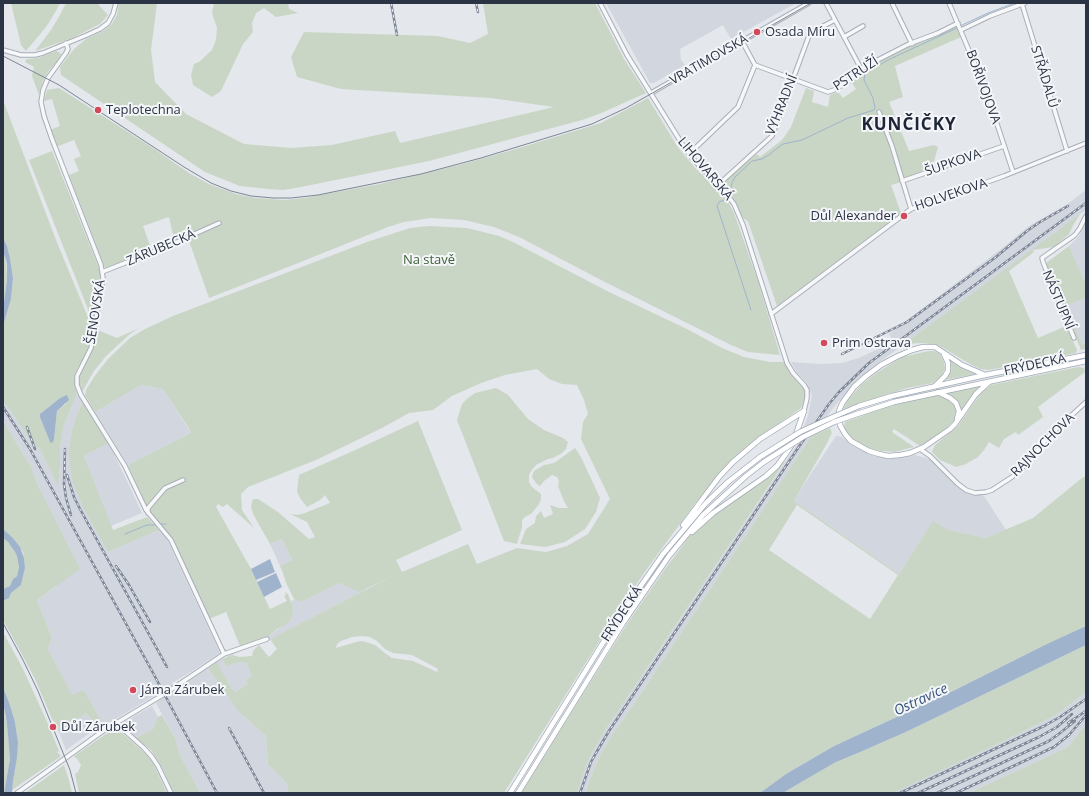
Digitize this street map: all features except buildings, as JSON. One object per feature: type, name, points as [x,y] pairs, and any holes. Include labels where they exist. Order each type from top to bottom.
[{"type":"main road","points":[[985,375],[966,368],[934,347],[923,347],[912,350],[888,361],[868,374],[843,402],[838,412],[839,422],[845,434],[853,442],[865,449],[879,454],[892,456],[905,454],[920,449],[941,436],[955,424],[976,394],[989,382]]},
{"type":"main road","points":[[935,386],[948,371],[948,364],[943,352]]},
{"type":"main road","name":"FRÝDECKÁ","points":[[510,793],[617,620],[663,554],[706,503],[728,482],[760,457],[800,432],[859,406],[892,396],[935,386],[1086,354]]},
{"type":"main road","name":"FRÝDECKÁ","points":[[518,793],[623,623],[669,556],[703,515],[746,476],[764,462],[803,437],[834,422],[894,402],[1086,361]]},
{"type":"main road","points":[[938,392],[950,398],[957,404],[959,413],[955,424]]},
{"type":"main road","points":[[669,556],[699,525],[713,513],[769,474],[791,447],[804,411]]},
{"type":"main road","points":[[663,554],[699,502],[728,466],[756,442],[804,411]]},
{"type":"street","points":[[3,50],[24,55],[43,53],[100,29],[113,14],[116,3]]},
{"type":"street","name":"LIHOVARSKÁ","points":[[600,3],[624,50],[689,154],[725,192],[734,204],[740,217],[789,367],[806,389],[807,398],[804,411]]},
{"type":"street","name":"VRATIMOVSKÁ","points":[[650,93],[809,3]]},
{"type":"street","points":[[826,3],[860,69]]},
{"type":"street","points":[[892,3],[912,44]]},
{"type":"street","name":"BOŘIVOJOVA","points":[[949,3],[960,26],[986,91],[1013,172]]},
{"type":"street","name":"PSTRUŽÍ","points":[[755,65],[828,92],[857,76],[860,69],[893,52],[938,33],[1024,4]]},
{"type":"street","name":"STŘÁDALŮ","points":[[1024,4],[1067,151]]},
{"type":"street","name":"VÝHRADNÍ","points":[[718,186],[772,136],[810,34],[835,20]]},
{"type":"street","points":[[844,36],[863,26]]},
{"type":"street","points":[[689,154],[738,107],[755,65],[742,42]]},
{"type":"street","name":"ŠENOVSKÁ","points":[[66,43],[68,49],[48,78],[43,90],[41,102],[52,139],[102,272],[102,282],[91,348],[77,376],[77,385],[81,395],[125,466],[148,513],[171,540],[224,654]]},
{"type":"street","points":[[879,112],[892,146],[911,209]]},
{"type":"street","name":"HOLVEKOVA","points":[[771,314],[911,209],[1004,176],[1086,143]]},
{"type":"street","name":"ŠUPKOVA","points":[[902,181],[1004,146]]},
{"type":"street","name":"NÁSTUPNÍ","points":[[1074,338],[1042,262],[1042,258],[1075,236],[1086,216]]},
{"type":"street","name":"ZÁRUBECKÁ","points":[[102,272],[168,246],[219,223]]},
{"type":"street","name":"RAJNOCHOVA","points":[[920,449],[930,456],[966,490],[975,493],[986,492],[992,490],[1012,477],[1021,469],[1051,434],[1086,402]]},
{"type":"street","points":[[148,513],[148,508],[165,488],[183,480]]},
{"type":"street","points":[[17,793],[116,723],[169,691],[224,654],[267,639]]},
{"type":"street","points":[[116,723],[151,755],[171,793]]},
{"type":"shaded area","points":[[606,3],[796,3],[731,39],[723,25],[680,49],[681,60],[685,65],[654,83],[650,83]]},
{"type":"shaded area","points":[[1086,190],[1086,210],[873,367],[834,407],[809,440],[613,734],[600,755],[586,793],[577,793],[588,761],[606,729],[796,446],[808,416],[812,395],[806,382],[797,373],[791,362],[822,364],[842,363],[859,358],[876,350],[892,339],[889,334],[1029,226],[1069,203]]},
{"type":"shaded area","points":[[1086,219],[1086,284],[1069,246],[1079,236]]},
{"type":"shaded area","points":[[1086,298],[1086,343],[1082,344],[1066,306]]},
{"type":"shaded area","points":[[141,385],[163,389],[191,433],[128,465],[95,412]]},
{"type":"shaded area","points":[[77,393],[83,402],[72,430],[69,449],[108,552],[159,530],[166,537],[220,653],[172,683],[174,690],[208,668],[238,711],[266,736],[268,765],[287,784],[287,793],[200,793],[180,755],[175,738],[156,703],[162,698],[159,693],[104,726],[84,690],[72,696],[48,649],[52,638],[37,600],[57,586],[39,488],[31,467],[3,421],[3,400],[29,439],[40,449],[58,485],[60,448],[64,425]]},
{"type":"shaded area","points":[[836,436],[842,437],[865,452],[888,459],[915,455],[929,459],[962,487],[984,496],[1006,530],[986,538],[948,530],[926,532],[899,574],[794,501]]},
{"type":"shaded area","points":[[109,443],[142,513],[111,526],[84,456]]},
{"type":"shaded area","points":[[282,539],[292,560],[280,566],[270,544]]},
{"type":"shaded area","points":[[393,576],[270,639],[227,657],[222,647],[227,650],[269,636],[290,620],[293,610],[291,602],[294,599],[301,602],[339,583],[366,589]]},
{"type":"shaded area","points":[[222,659],[226,666],[246,662],[252,676],[248,683],[236,692],[232,689],[217,662]]},
{"type":"shaded area","points":[[1086,692],[1086,724],[1068,747],[969,793],[892,793],[1056,715]]},
{"type":"shaded area","points":[[152,706],[158,717],[153,729],[136,738],[126,728],[126,721]]},
{"type":"shaded area","points":[[86,713],[98,727],[66,750],[59,732]]},
{"type":"green space","points":[[11,3],[60,3],[46,27],[26,51],[21,45]]},
{"type":"green space","points":[[66,3],[97,3],[108,15],[100,24],[70,39],[35,51],[51,30]]},
{"type":"green space","points":[[119,3],[157,3],[151,50],[155,82],[186,114],[244,144],[291,148],[332,145],[395,131],[400,143],[554,107],[491,98],[341,89],[297,77],[291,57],[304,32],[438,36],[470,43],[488,34],[483,3],[595,3],[624,59],[646,93],[582,120],[429,161],[283,190],[240,186],[205,172],[61,75],[60,67],[74,49],[86,39],[103,31],[112,24],[117,15]]},
{"type":"green space","points":[[214,3],[288,3],[289,9],[298,13],[276,17],[264,8],[256,13],[252,23],[253,32],[243,44],[221,91],[212,97],[193,85],[191,75],[194,64],[199,62],[212,50],[216,40],[217,28],[212,13]]},
{"type":"green space","points":[[957,26],[961,37],[895,66],[903,97],[889,102],[909,151],[934,145],[938,147],[934,161],[916,176],[900,179],[901,182],[891,185],[901,213],[777,306],[748,221],[743,218],[733,198],[723,184],[731,175],[757,154],[760,157],[782,140],[791,127],[806,88],[814,91],[812,102],[828,107],[830,95],[838,92],[843,98],[856,89],[852,83],[878,61],[894,52]]},
{"type":"green space","points":[[56,51],[61,54],[43,81],[39,95],[32,76],[34,67],[25,62],[27,59],[38,58]]},
{"type":"green space","points":[[59,88],[150,146],[189,173],[209,184],[236,194],[255,198],[284,200],[304,198],[380,184],[463,164],[601,123],[648,98],[677,146],[695,168],[725,196],[734,213],[758,281],[780,355],[748,352],[731,345],[519,237],[494,227],[464,220],[431,218],[404,222],[209,298],[188,238],[175,244],[169,217],[143,226],[152,251],[105,268],[69,175],[79,171],[74,159],[81,156],[74,140],[56,147],[50,130],[60,126],[52,99],[44,101],[47,90]]},
{"type":"green space","points":[[3,100],[56,240],[92,327],[89,347],[74,376],[77,393],[64,425],[60,448],[58,486],[40,449],[29,439],[3,400],[3,326],[11,299],[13,278],[7,246],[3,238]],"holes":[[[60,398],[67,403],[57,411],[54,440],[51,442],[40,414]]]},
{"type":"green space","points":[[52,151],[100,271],[93,322],[29,160]]},
{"type":"green space","points":[[1080,214],[1069,234],[1054,247],[1033,250],[1034,252],[1009,271],[1038,338],[1066,326],[1077,350],[1076,353],[989,370],[980,369],[938,345],[921,343],[904,344]]},
{"type":"green space","name":"Na stavě","points":[[429,226],[467,228],[499,236],[513,242],[722,348],[744,357],[770,362],[784,362],[805,391],[805,400],[801,408],[757,439],[729,462],[693,506],[644,573],[614,618],[504,793],[287,793],[287,784],[268,765],[266,736],[238,711],[208,668],[217,662],[232,689],[236,692],[248,683],[246,680],[252,676],[246,662],[226,666],[222,659],[232,655],[239,657],[252,656],[253,651],[259,645],[269,657],[277,649],[270,639],[393,576],[359,592],[339,583],[301,602],[294,599],[280,566],[292,560],[282,539],[270,544],[253,514],[251,506],[253,499],[258,499],[278,512],[309,539],[315,537],[307,522],[290,514],[298,515],[330,503],[325,495],[320,500],[307,507],[297,491],[299,475],[418,421],[462,530],[396,560],[402,572],[468,544],[477,564],[517,548],[546,552],[567,546],[588,534],[610,499],[581,439],[583,422],[588,414],[584,400],[577,385],[562,384],[549,379],[537,369],[505,375],[481,383],[452,396],[433,410],[409,413],[382,428],[316,460],[248,487],[241,494],[242,510],[254,528],[227,504],[223,507],[218,504],[216,507],[251,569],[270,609],[287,601],[284,596],[286,595],[285,592],[288,594],[293,608],[292,617],[288,623],[277,629],[269,636],[240,646],[226,612],[209,619],[175,544],[150,513],[128,465],[191,433],[188,427],[163,389],[141,385],[95,412],[85,395],[86,390],[108,359],[130,338],[145,329],[173,316],[367,242],[410,228]],"holes":[[[352,637],[370,637],[377,641],[385,649],[393,653],[412,655],[438,669],[437,672],[413,661],[392,658],[375,645],[362,641],[336,648],[337,644],[341,641]]]},
{"type":"green space","points":[[1069,246],[1086,284],[1086,298],[1066,306],[1082,344],[1086,343],[1086,349],[1081,350],[1046,263]]},
{"type":"green space","points":[[3,252],[6,259],[7,280],[3,307]]},
{"type":"green space","points":[[139,328],[130,334],[106,356],[94,371],[82,392],[79,381],[77,382],[77,376],[89,354],[95,329],[117,338]]},
{"type":"green space","points":[[934,351],[940,354],[944,362],[945,369],[940,378],[933,383],[907,388],[843,409],[848,400],[861,385],[878,372],[902,357]]},
{"type":"green space","points":[[948,358],[964,369],[976,374],[945,380],[949,373],[950,365]]},
{"type":"green space","points":[[1078,367],[1084,368],[1085,372],[1038,407],[1043,417],[1018,435],[1016,432],[1004,439],[999,448],[989,442],[978,457],[966,464],[956,467],[940,460],[932,452],[935,445],[958,426],[981,393],[991,385]]},
{"type":"green space","points":[[980,386],[970,398],[961,414],[960,406],[956,400],[946,393]]},
{"type":"green space","points":[[496,388],[508,395],[528,419],[544,430],[563,438],[568,442],[566,449],[562,453],[536,465],[529,475],[529,482],[532,487],[541,494],[541,499],[532,513],[522,520],[522,527],[517,544],[504,541],[457,420],[462,404],[468,398],[475,393]]},
{"type":"green space","points":[[933,396],[943,396],[953,403],[956,410],[955,420],[937,436],[920,446],[894,429],[892,432],[914,447],[894,452],[874,450],[851,439],[844,430],[845,422],[889,406]]},
{"type":"green space","points":[[83,402],[109,443],[84,456],[113,530],[147,517],[159,530],[108,552],[82,505],[73,483],[70,468],[69,449],[72,430]]},
{"type":"green space","points":[[3,421],[31,467],[39,488],[80,569],[37,600],[52,638],[48,649],[72,695],[84,690],[104,726],[98,727],[86,713],[59,732],[35,679],[3,620],[3,601],[21,585],[25,568],[23,552],[12,537],[3,529]]},
{"type":"green space","points":[[830,428],[832,433],[794,501],[899,574],[933,521],[948,530],[986,538],[1033,518],[1086,476],[1086,626],[957,689],[834,746],[786,774],[760,793],[586,793],[600,755],[613,734],[812,436]],"holes":[[[797,505],[898,575],[870,619],[769,550]]]},
{"type":"green space","points":[[575,448],[581,457],[600,498],[596,512],[585,529],[565,542],[545,547],[520,544],[526,529],[535,523],[536,516],[541,511],[544,518],[553,514],[550,505],[559,508],[568,508],[558,486],[559,481],[557,477],[552,475],[540,486],[533,479],[532,476],[534,471],[544,465],[554,463]]},
{"type":"green space","points":[[786,460],[606,729],[588,761],[577,793],[520,793],[627,624],[689,537],[699,527],[766,478]]},
{"type":"green space","points":[[3,538],[15,552],[19,567],[17,576],[13,579],[10,586],[3,589]]},
{"type":"green space","points":[[3,632],[23,669],[48,724],[59,751],[57,752],[60,755],[60,757],[12,790],[18,742],[15,722],[3,687]]},
{"type":"green space","points":[[1086,645],[1086,692],[1056,715],[987,749],[893,793],[783,793],[836,762],[908,731]]},
{"type":"green space","points":[[3,704],[10,747],[10,759],[4,793]]},
{"type":"green space","points":[[162,715],[175,738],[180,755],[200,793],[174,793],[162,767],[151,750],[136,738],[153,729],[158,717]]},
{"type":"green space","points":[[1086,724],[1086,793],[969,793],[1068,747]]},
{"type":"green space","points":[[114,730],[122,733],[147,755],[154,765],[167,793],[79,793],[75,774],[78,772],[81,765],[74,756]]},
{"type":"green space","points":[[64,765],[72,793],[25,793]]},
{"type":"water","points":[[3,238],[10,258],[13,278],[11,299],[3,326],[3,307],[7,280],[7,265],[3,252]]},
{"type":"water","points":[[67,395],[69,400],[57,411],[54,440],[52,443],[50,442],[40,414],[60,398]]},
{"type":"water","points":[[3,529],[20,547],[24,558],[25,568],[21,585],[11,593],[9,598],[3,601],[3,589],[10,586],[13,579],[17,576],[19,567],[15,552],[3,538]]},
{"type":"water","points":[[270,559],[275,572],[256,580],[251,569]]},
{"type":"water","points":[[276,573],[282,587],[264,597],[257,582]]},
{"type":"water","points":[[1086,626],[1086,645],[908,731],[836,762],[783,793],[760,793],[786,774],[834,746],[953,691]]},
{"type":"water","points":[[3,687],[15,722],[18,742],[12,793],[4,793],[10,759],[6,717],[3,704]]},
{"type":"waterway","points":[[960,26],[1015,3]]},
{"type":"waterway","points":[[729,194],[735,177],[752,161],[762,159],[783,144],[802,140],[848,118],[874,110],[873,98],[864,80],[865,73],[890,59],[957,28]]},
{"type":"waterway","points":[[728,197],[719,202],[717,206],[751,310]]},
{"type":"waterway","points":[[160,524],[166,524]]},
{"type":"waterway","points":[[125,534],[147,525],[157,525]]},
{"type":"tram line","points":[[3,56],[59,85],[211,183],[231,191],[251,196],[291,198],[318,195],[421,174],[481,158],[592,124],[626,108],[811,3]]},
{"type":"tram line","points":[[3,623],[38,691],[70,770],[76,793]]},
{"type":"railway","points":[[391,3],[397,35]]},
{"type":"railway","points":[[476,3],[478,12]]},
{"type":"railway","points":[[580,793],[591,762],[609,731],[798,448],[839,392],[869,363],[1086,203]]},
{"type":"railway","points":[[842,354],[907,322],[996,257],[1027,231],[1068,206]]},
{"type":"railway","points":[[3,407],[30,449],[217,793]]},
{"type":"railway","points":[[27,427],[35,449]]},
{"type":"railway","points":[[65,449],[64,484],[71,515]]},
{"type":"railway","points":[[67,475],[74,497],[80,509],[167,667]]},
{"type":"railway","points":[[116,566],[129,585],[150,622]]},
{"type":"railway","points":[[900,793],[1044,726],[1086,699]]},
{"type":"railway","points":[[1068,723],[1086,711]]},
{"type":"railway","points":[[918,793],[1039,737],[1057,727],[1072,714]]},
{"type":"railway","points":[[956,793],[1054,747],[1069,735],[1086,715]]},
{"type":"railway","points":[[937,793],[1049,741],[1075,721]]},
{"type":"railway","points":[[229,728],[264,793]]},
{"type":"place","name":"Osada Míru","points":[[757,32]]},
{"type":"place","name":"Teplotechna","points":[[98,110]]},
{"type":"place","name":"Důl Alexander","points":[[904,216]]},
{"type":"place","name":"Prim Ostrava","points":[[824,343]]},
{"type":"place","name":"Jáma Zárubek","points":[[133,690]]},
{"type":"place","name":"Důl Zárubek","points":[[53,727]]},
{"type":"district","name":"KUNČIČKY","points":[[909,125]]},
{"type":"water label","name":"Ostravice","points":[[921,700]]}]
